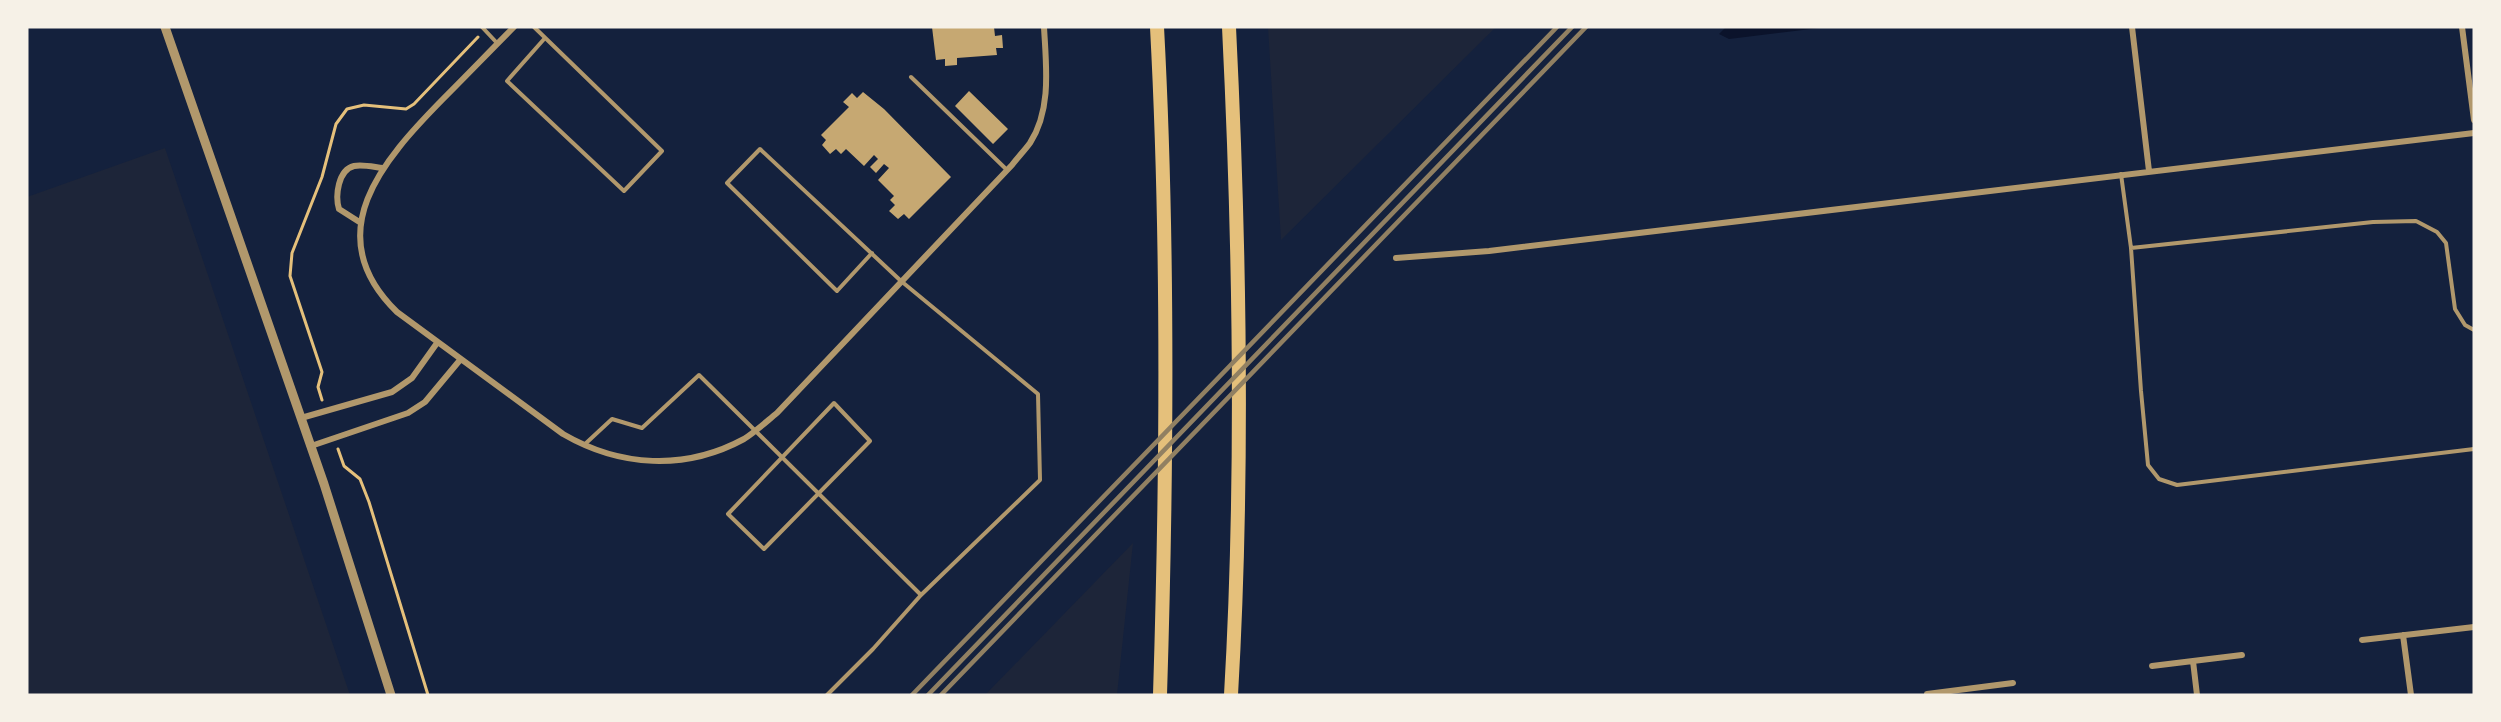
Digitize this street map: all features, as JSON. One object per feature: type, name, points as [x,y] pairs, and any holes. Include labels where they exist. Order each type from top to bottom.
[{"type":"highway","points":[[1157,27],[1166,252],[1164,537],[1160,695]]},
{"type":"highway","points":[[1229,27],[1240,302],[1241,448],[1232,695]]},
{"type":"street","points":[[165,27],[311,446],[391,695]]},
{"type":"street","points":[[514,27],[407,136],[383,168],[367,200],[361,223],[361,251],[369,277],[382,297],[397,312],[437,343],[564,434],[583,445],[611,455],[643,462],[690,459],[720,450],[745,438],[777,414],[1007,170],[1029,144],[1043,108],[1047,86],[1044,27]]},
{"type":"street","points":[[2132,27],[2149,171]]},
{"type":"street","points":[[2463,27],[2474,120]]},
{"type":"street","points":[[1396,258],[1489,251],[2474,133]]},
{"type":"street","points":[[361,223],[339,209],[337,192],[340,182],[345,172],[356,165],[383,168]]},
{"type":"street","points":[[301,418],[392,392],[412,378],[437,343]]},
{"type":"street","points":[[311,446],[408,413],[425,402],[460,360]]},
{"type":"street","points":[[2362,640],[2474,627]]},
{"type":"street","points":[[2403,635],[2411,695]]},
{"type":"street","points":[[2152,666],[2242,655]]},
{"type":"street","points":[[2193,661],[2198,695]]},
{"type":"street","points":[[1927,694],[1968,692],[2013,683]]},
{"type":"lane","points":[[534,27],[662,151],[624,191],[507,81],[545,38]]},
{"type":"lane","points":[[483,28],[498,44]]},
{"type":"lane","points":[[911,77],[1007,170]]},
{"type":"lane","points":[[827,695],[873,649],[921,595],[1040,480],[1038,394],[901,281],[872,253],[760,149],[727,183],[837,291],[872,253]]},
{"type":"lane","points":[[2121,174],[2131,248],[2148,465],[2159,479],[2177,485],[2474,449]]},
{"type":"lane","points":[[2131,248],[2373,222],[2416,221],[2437,232],[2446,243],[2455,309],[2465,325],[2474,330]]},
{"type":"lane","points":[[583,445],[612,419],[642,428],[699,375],[921,595]]},
{"type":"lane","points":[[834,403],[870,441],[764,549],[728,514],[782,455],[834,403]]},
{"type":"path","points":[[326,411],[318,387],[322,372],[290,276],[292,253],[322,177],[336,124],[347,108],[364,105],[406,109],[414,105],[483,28]]},
{"type":"path","points":[[334,438],[344,465],[360,479],[369,502],[428,695]]},
{"type":"shaded area","points":[[1268,27],[1496,27],[1281,240]]},
{"type":"shaded area","points":[[1726,27],[1828,27],[1729,39],[1719,34]]},
{"type":"shaded area","points":[[165,148],[350,695],[27,695],[27,197]]},
{"type":"shaded area","points":[[1133,543],[1117,695],[985,695]]},
{"type":"building","points":[[932,27],[994,27],[995,36],[1002,35],[1003,48],[996,48],[997,55],[957,58],[957,65],[945,66],[945,59],[936,60]]},
{"type":"building","points":[[969,91],[1008,129],[993,144],[955,106]]},
{"type":"building","points":[[863,92],[884,109],[951,177],[909,219],[904,214],[898,219],[889,211],[895,205],[890,200],[894,196],[878,180],[889,168],[884,164],[876,173],[870,167],[878,159],[874,155],[864,166],[846,149],[841,154],[836,149],[830,154],[822,145],[826,140],[821,135],[849,107],[843,102],[852,93],[857,98]]},
{"type":"railway","points":[[912,695],[1557,27]]},
{"type":"railway","points":[[928,695],[1572,27]]},
{"type":"railway","points":[[941,695],[1586,27]]}]
